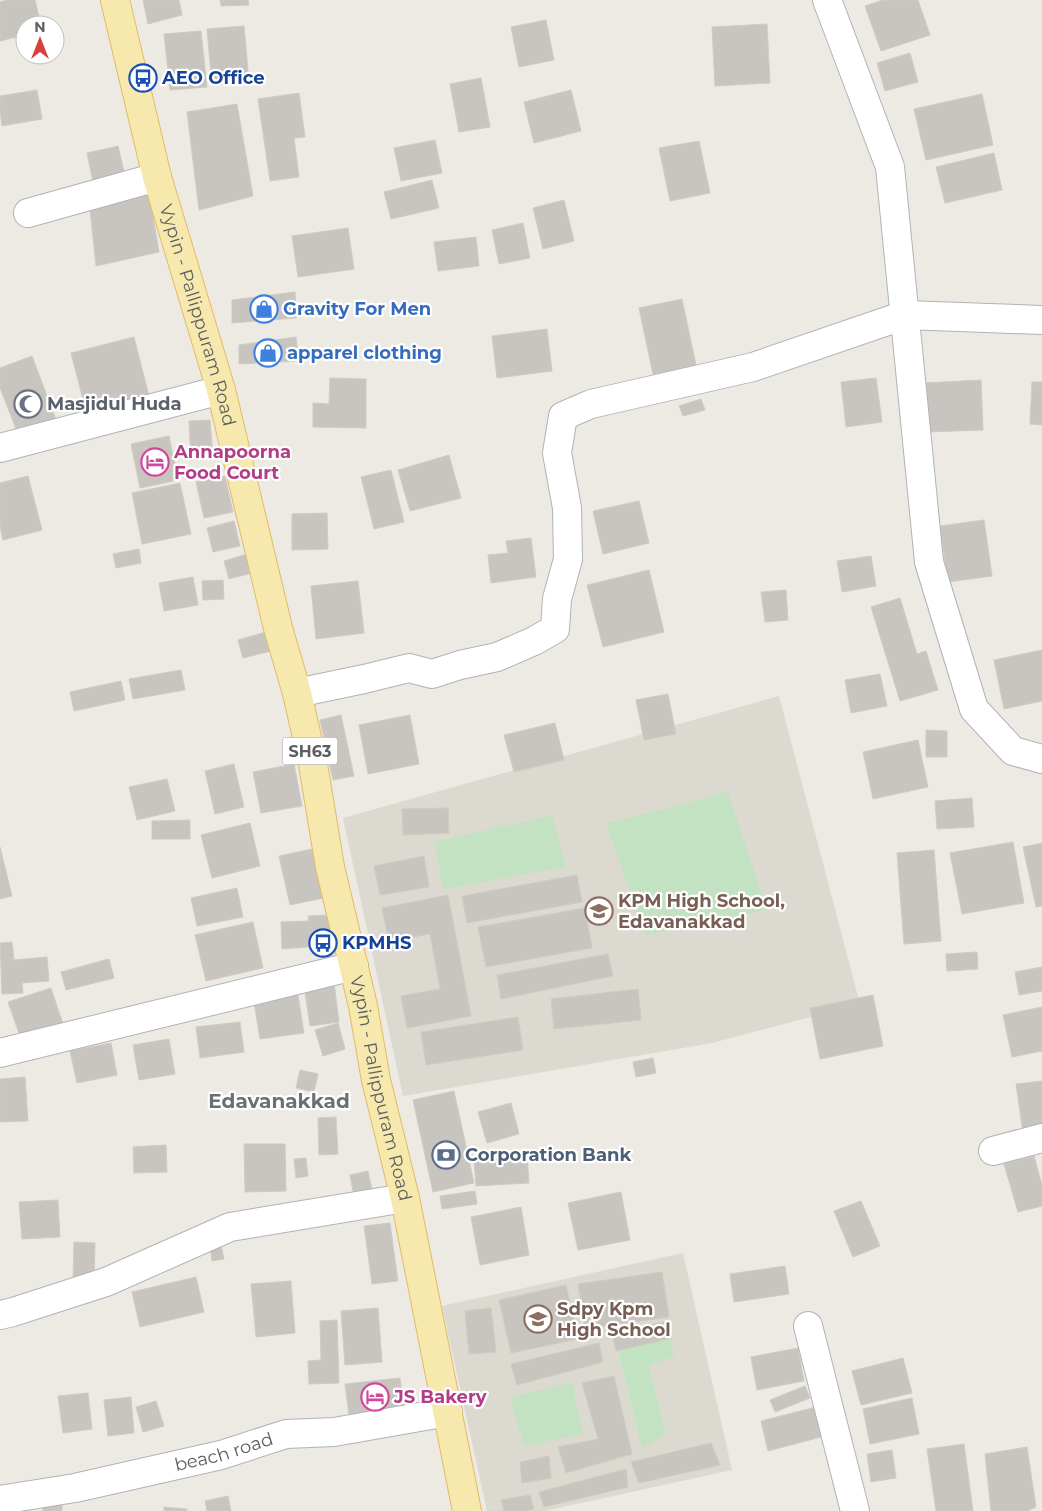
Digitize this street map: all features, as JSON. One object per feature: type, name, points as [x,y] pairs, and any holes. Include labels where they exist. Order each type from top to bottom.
[{"type":"main road","name":"Vypin - Pallippuram Road","points":[[115,0],[157,177],[221,390],[278,628],[297,693],[313,764],[330,867],[363,1006],[376,1080],[405,1198],[467,1511]]},
{"type":"street","points":[[827,0],[890,167],[929,562],[974,709],[1013,751],[1042,759]]},
{"type":"street","points":[[28,213],[157,177]]},
{"type":"street","points":[[297,693],[409,668],[432,674],[460,665],[497,657],[534,641],[555,629],[557,599],[568,559],[567,508],[557,452],[564,416],[591,404],[753,367],[905,315],[1042,320]]},
{"type":"street","points":[[0,448],[221,390]]},
{"type":"street","points":[[0,1053],[354,966]]},
{"type":"street","points":[[993,1152],[1042,1138]]},
{"type":"street","points":[[0,1315],[106,1282],[230,1227],[405,1198]]},
{"type":"street","points":[[808,1326],[855,1511]]},
{"type":"street","name":"beach road","points":[[0,1500],[75,1488],[222,1455],[286,1434],[334,1432],[448,1412]]},
{"type":"shaded area","name":"KPM High School, Edavanakkad","points":[[779,696],[860,1004],[712,1043],[403,1096],[343,818]]},
{"type":"shaded area","points":[[683,1253],[732,1470],[545,1511],[487,1511],[442,1306]]},
{"type":"green space","points":[[728,792],[767,910],[646,935],[606,824]]},
{"type":"green space","points":[[552,815],[566,867],[443,889],[435,842]]},
{"type":"green space","points":[[669,1330],[674,1357],[649,1365],[666,1434],[642,1448],[616,1342]]},
{"type":"green space","points":[[572,1383],[583,1434],[524,1446],[510,1397]]},
{"type":"building","points":[[7,0],[35,0],[39,15],[15,15],[15,37],[0,41],[0,2]]},
{"type":"building","points":[[143,0],[179,0],[182,15],[148,24]]},
{"type":"building","points":[[220,0],[248,0],[249,5],[221,6]]},
{"type":"building","points":[[883,0],[918,0],[930,35],[881,51],[865,6]]},
{"type":"building","points":[[546,20],[554,60],[519,67],[511,27]]},
{"type":"building","points":[[767,24],[770,83],[715,86],[712,27]]},
{"type":"building","points":[[244,26],[249,82],[212,85],[207,29]]},
{"type":"building","points":[[201,31],[207,87],[170,90],[164,34]]},
{"type":"building","points":[[910,53],[918,82],[885,91],[877,63]]},
{"type":"building","points":[[481,78],[490,127],[459,132],[450,84]]},
{"type":"building","points":[[37,90],[42,119],[2,126],[0,96]]},
{"type":"building","points":[[571,90],[581,131],[534,143],[524,102]]},
{"type":"building","points":[[299,93],[305,137],[294,138],[299,177],[270,181],[258,99]]},
{"type":"building","points":[[982,94],[993,145],[926,160],[914,109]]},
{"type":"building","points":[[237,104],[253,196],[199,210],[187,112]]},
{"type":"building","points":[[435,140],[442,173],[401,181],[394,148]]},
{"type":"building","points":[[699,141],[710,193],[670,201],[659,148]]},
{"type":"building","points":[[118,146],[125,176],[93,182],[87,153]]},
{"type":"building","points":[[994,153],[1002,190],[945,203],[936,167]]},
{"type":"building","points":[[432,180],[439,208],[391,219],[384,192]]},
{"type":"building","points":[[148,187],[159,252],[96,266],[89,200]]},
{"type":"building","points":[[564,200],[574,241],[543,249],[533,208]]},
{"type":"building","points":[[523,223],[530,258],[499,264],[492,230]]},
{"type":"building","points":[[348,228],[354,269],[298,277],[292,236]]},
{"type":"building","points":[[476,237],[479,266],[438,271],[434,242]]},
{"type":"building","name":"Gravity For Men","points":[[295,292],[296,318],[232,323],[232,300]]},
{"type":"building","points":[[682,299],[697,370],[654,379],[639,308]]},
{"type":"building","points":[[547,329],[552,371],[497,378],[492,336]]},
{"type":"building","points":[[134,337],[149,396],[86,411],[71,353]]},
{"type":"building","name":"apparel clothing","points":[[296,337],[299,361],[239,364],[239,345]]},
{"type":"building","name":"Masjidul Huda","points":[[32,356],[56,420],[18,434],[0,388],[0,368]]},
{"type":"building","points":[[330,378],[366,379],[366,428],[313,427],[313,403],[329,404]]},
{"type":"building","points":[[876,378],[882,422],[846,427],[841,382]]},
{"type":"building","points":[[981,380],[983,430],[926,432],[924,383]]},
{"type":"building","points":[[1032,382],[1042,382],[1042,425],[1030,424]]},
{"type":"building","points":[[701,399],[705,410],[683,416],[679,406]]},
{"type":"building","points":[[210,420],[213,458],[191,460],[189,421]]},
{"type":"building","name":"Annapoorna Food Court","points":[[169,436],[178,480],[140,488],[131,444]]},
{"type":"building","points":[[449,455],[461,498],[410,511],[398,470]]},
{"type":"building","points":[[391,470],[404,522],[374,529],[361,477]]},
{"type":"building","points":[[28,476],[42,530],[3,540],[0,526],[0,483]]},
{"type":"building","points":[[225,476],[233,512],[204,518],[196,482]]},
{"type":"building","points":[[180,483],[191,534],[142,544],[132,493]]},
{"type":"building","points":[[639,501],[649,543],[603,554],[593,511]]},
{"type":"building","points":[[327,513],[328,549],[292,550],[292,514]]},
{"type":"building","points":[[984,520],[992,576],[948,582],[940,526]]},
{"type":"building","points":[[234,521],[240,546],[213,552],[207,528]]},
{"type":"building","points":[[531,538],[536,577],[491,583],[488,555],[508,553],[506,541]]},
{"type":"building","points":[[139,549],[141,563],[116,568],[113,554]]},
{"type":"building","points":[[247,554],[252,573],[229,579],[224,561]]},
{"type":"building","points":[[871,556],[876,586],[842,592],[837,561]]},
{"type":"building","points":[[649,570],[664,632],[603,647],[587,585]]},
{"type":"building","points":[[193,577],[198,605],[164,611],[159,583]]},
{"type":"building","points":[[223,580],[224,599],[203,600],[202,581]]},
{"type":"building","points":[[358,581],[364,633],[316,639],[311,586]]},
{"type":"building","points":[[786,590],[788,620],[765,622],[761,592]]},
{"type":"building","points":[[900,598],[917,654],[926,651],[938,690],[900,701],[871,607]]},
{"type":"building","points":[[266,632],[271,651],[243,658],[238,640]]},
{"type":"building","points":[[1042,650],[1042,701],[1004,709],[994,660]]},
{"type":"building","points":[[181,670],[185,690],[133,699],[129,679]]},
{"type":"building","points":[[880,674],[887,706],[851,713],[845,680]]},
{"type":"building","points":[[121,681],[125,700],[74,711],[70,692]]},
{"type":"building","points":[[668,694],[676,734],[644,740],[636,700]]},
{"type":"building","points":[[341,715],[354,776],[333,780],[320,720]]},
{"type":"building","points":[[410,715],[419,764],[368,774],[359,725]]},
{"type":"building","points":[[555,723],[564,760],[514,772],[504,735]]},
{"type":"building","points":[[926,730],[947,731],[947,757],[926,757]]},
{"type":"building","points":[[918,740],[928,787],[873,799],[863,752]]},
{"type":"building","points":[[234,764],[244,807],[215,814],[205,771]]},
{"type":"building","points":[[294,764],[302,806],[261,813],[253,772]]},
{"type":"building","points":[[167,779],[175,811],[137,820],[129,787]]},
{"type":"building","points":[[972,798],[974,827],[937,829],[935,801]]},
{"type":"building","points":[[448,808],[449,833],[403,835],[402,809]]},
{"type":"building","points":[[190,820],[190,839],[152,839],[152,821]]},
{"type":"building","points":[[250,823],[260,866],[212,878],[201,835]]},
{"type":"building","points":[[1013,842],[1024,903],[962,914],[950,853]]},
{"type":"building","points":[[1042,843],[1042,906],[1036,907],[1023,847]]},
{"type":"building","points":[[0,847],[12,896],[0,899]]},
{"type":"building","points":[[317,848],[328,897],[290,905],[279,856]]},
{"type":"building","points":[[934,850],[941,941],[904,944],[897,853]]},
{"type":"building","points":[[424,856],[429,887],[380,895],[374,866]]},
{"type":"building","points":[[577,875],[582,902],[467,923],[462,896]]},
{"type":"building","points":[[237,888],[243,917],[197,926],[191,898]]},
{"type":"building","points":[[448,895],[471,1016],[407,1028],[401,996],[440,989],[430,934],[389,941],[382,908]]},
{"type":"building","points":[[585,908],[592,948],[486,967],[478,927]]},
{"type":"building","points":[[331,915],[332,945],[282,949],[281,922],[309,921],[308,916]]},
{"type":"building","points":[[253,922],[263,968],[206,981],[195,935]]},
{"type":"building","points":[[12,942],[14,960],[47,957],[49,981],[22,983],[23,993],[2,994],[0,943]]},
{"type":"building","points":[[977,952],[978,969],[947,971],[946,954]]},
{"type":"building","points":[[608,954],[613,976],[501,999],[497,975]]},
{"type":"building","points":[[109,959],[114,978],[66,990],[61,972]]},
{"type":"building","points":[[1042,967],[1042,991],[1019,995],[1015,972]]},
{"type":"building","points":[[334,982],[339,1022],[310,1026],[304,986]]},
{"type":"building","points":[[51,988],[64,1027],[22,1042],[8,1002]]},
{"type":"building","points":[[297,989],[304,1033],[260,1039],[253,996]]},
{"type":"building","points":[[638,989],[641,1020],[554,1029],[551,999]]},
{"type":"building","points":[[873,995],[883,1046],[820,1059],[810,1008]]},
{"type":"building","points":[[1042,1007],[1042,1051],[1012,1057],[1003,1015]]},
{"type":"building","points":[[518,1017],[523,1050],[426,1065],[421,1032]]},
{"type":"building","points":[[240,1022],[244,1052],[200,1058],[196,1027]]},
{"type":"building","points":[[338,1023],[345,1049],[323,1056],[315,1030]]},
{"type":"building","points":[[169,1039],[175,1074],[139,1080],[133,1045]]},
{"type":"building","points":[[111,1043],[117,1075],[77,1083],[70,1051]]},
{"type":"building","points":[[653,1058],[656,1073],[636,1077],[633,1062]]},
{"type":"building","points":[[300,1070],[318,1074],[314,1092],[296,1088]]},
{"type":"building","points":[[25,1077],[28,1121],[0,1122],[0,1079]]},
{"type":"building","points":[[1042,1081],[1042,1131],[1023,1133],[1016,1084]]},
{"type":"building","name":"Corporation Bank","points":[[454,1091],[474,1183],[433,1192],[413,1100]]},
{"type":"building","points":[[511,1103],[519,1134],[487,1143],[478,1112]]},
{"type":"building","points":[[336,1117],[338,1154],[319,1155],[318,1118]]},
{"type":"building","points":[[244,1144],[285,1144],[286,1191],[245,1192]]},
{"type":"building","points":[[166,1145],[167,1172],[134,1173],[133,1147]]},
{"type":"building","points":[[527,1156],[529,1183],[476,1186],[474,1159]]},
{"type":"building","points":[[1034,1156],[1042,1185],[1042,1206],[1018,1212],[1004,1164]]},
{"type":"building","points":[[306,1158],[308,1176],[296,1178],[294,1159]]},
{"type":"building","points":[[368,1171],[373,1194],[354,1197],[350,1175]]},
{"type":"building","points":[[475,1191],[477,1204],[442,1209],[440,1196]]},
{"type":"building","points":[[621,1192],[630,1240],[578,1250],[568,1203]]},
{"type":"building","points":[[58,1200],[60,1237],[22,1239],[19,1202]]},
{"type":"building","points":[[861,1201],[880,1246],[853,1257],[834,1211]]},
{"type":"building","points":[[521,1207],[529,1255],[480,1265],[471,1217]]},
{"type":"building","points":[[390,1223],[398,1281],[372,1284],[364,1226]]},
{"type":"building","points":[[74,1242],[95,1243],[94,1281],[73,1280]]},
{"type":"building","points":[[221,1245],[224,1259],[212,1261],[210,1246]]},
{"type":"building","points":[[785,1266],[789,1294],[734,1302],[730,1274]]},
{"type":"building","points":[[662,1272],[669,1317],[585,1329],[578,1284]]},
{"type":"building","points":[[196,1277],[204,1312],[140,1327],[132,1292]]},
{"type":"building","points":[[291,1281],[295,1333],[256,1337],[251,1284]]},
{"type":"building","name":"Sdpy Kpm High School","points":[[566,1285],[578,1339],[511,1353],[499,1300]]},
{"type":"building","points":[[378,1308],[382,1362],[345,1365],[341,1311]]},
{"type":"building","points":[[491,1308],[496,1352],[469,1354],[465,1311]]},
{"type":"building","points":[[337,1320],[339,1383],[309,1384],[308,1361],[321,1360],[320,1321]]},
{"type":"building","points":[[668,1321],[672,1338],[616,1351],[612,1333]]},
{"type":"building","points":[[599,1343],[603,1362],[517,1385],[511,1364]]},
{"type":"building","points":[[798,1348],[804,1381],[757,1390],[751,1357]]},
{"type":"building","points":[[903,1358],[912,1393],[861,1405],[852,1371]]},
{"type":"building","points":[[614,1376],[632,1454],[566,1473],[558,1447],[598,1439],[582,1383]]},
{"type":"building","name":"JS Bakery","points":[[400,1378],[404,1409],[349,1415],[345,1384]]},
{"type":"building","points":[[805,1386],[810,1398],[775,1412],[770,1400]]},
{"type":"building","points":[[88,1393],[92,1429],[63,1433],[58,1396]]},
{"type":"building","points":[[131,1397],[134,1433],[108,1436],[104,1400]]},
{"type":"building","points":[[912,1398],[919,1434],[870,1444],[863,1409]]},
{"type":"building","points":[[156,1401],[164,1426],[143,1432],[136,1407]]},
{"type":"building","points":[[824,1405],[832,1434],[768,1451],[761,1421]]},
{"type":"building","points":[[711,1443],[720,1465],[639,1483],[631,1462]]},
{"type":"building","points":[[964,1444],[973,1511],[936,1511],[927,1449]]},
{"type":"building","points":[[1027,1447],[1036,1507],[1028,1511],[991,1511],[985,1454]]},
{"type":"building","points":[[892,1450],[896,1478],[871,1482],[867,1454]]},
{"type":"building","points":[[549,1456],[551,1478],[522,1483],[520,1462]]},
{"type":"building","points":[[626,1469],[628,1487],[544,1507],[539,1492]]},
{"type":"building","points":[[530,1495],[534,1509],[527,1511],[504,1511],[501,1500]]},
{"type":"building","points":[[228,1496],[231,1511],[207,1511],[205,1501]]},
{"type":"building","points":[[43,1500],[62,1500],[62,1511],[43,1511]]},
{"type":"building","points":[[164,1507],[187,1509],[187,1511],[164,1511]]},
{"type":"place","name":"AEO Office","points":[[143,78]]},
{"type":"place","name":"Gravity For Men","points":[[264,309]]},
{"type":"place","name":"apparel clothing","points":[[268,353]]},
{"type":"place","name":"Masjidul Huda","points":[[28,404]]},
{"type":"place","name":"Annapoorna Food Court","points":[[155,462]]},
{"type":"place","name":"KPM High School, Edavanakkad","points":[[599,911]]},
{"type":"place","name":"KPMHS","points":[[323,943]]},
{"type":"place","name":"Corporation Bank","points":[[446,1155]]},
{"type":"place","name":"Sdpy Kpm High School","points":[[538,1319]]},
{"type":"place","name":"JS Bakery","points":[[375,1397]]},
{"type":"district","name":"Edavanakkad","points":[[279,1101]]}]
